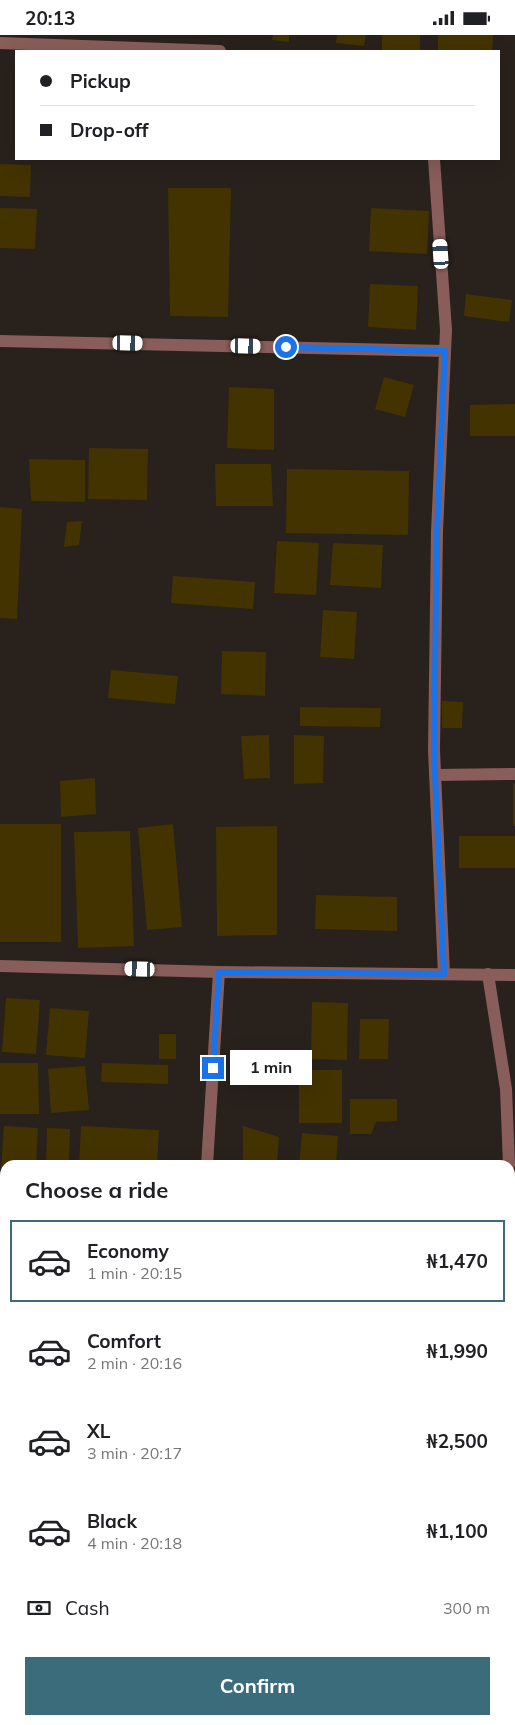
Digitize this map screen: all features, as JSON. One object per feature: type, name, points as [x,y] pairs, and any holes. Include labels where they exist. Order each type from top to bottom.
[{"type":"street","points":[[0,43],[192,50]]},
{"type":"street","points":[[434,160],[446,330],[437,532],[434,750],[444,974]]},
{"type":"street","points":[[0,341],[445,351]]},
{"type":"street","points":[[435,775],[515,774]]},
{"type":"street","points":[[0,966],[219,972],[515,975]]},
{"type":"street","points":[[207,1160],[219,972]]},
{"type":"street","points":[[488,974],[506,1089],[509,1160]]},
{"type":"building","points":[[273,35],[289,35],[289,42],[272,40]]},
{"type":"building","points":[[337,35],[366,35],[364,46],[336,43]]},
{"type":"building","points":[[382,35],[420,35],[420,50],[382,50]]},
{"type":"building","points":[[438,35],[493,35],[492,50],[438,50]]},
{"type":"building","points":[[0,164],[31,165],[30,197],[0,196]]},
{"type":"building","points":[[168,188],[231,188],[228,317],[170,316]]},
{"type":"building","points":[[0,208],[37,209],[35,249],[0,248]]},
{"type":"building","points":[[371,208],[429,211],[427,254],[369,251]]},
{"type":"building","points":[[370,284],[418,286],[416,330],[368,327]]},
{"type":"building","points":[[466,294],[512,300],[509,322],[464,316]]},
{"type":"building","points":[[384,377],[414,385],[405,417],[375,409]]},
{"type":"building","points":[[229,387],[274,389],[274,450],[227,448]]},
{"type":"building","points":[[515,404],[515,436],[470,436],[470,405]]},
{"type":"building","points":[[89,448],[148,449],[147,500],[88,499]]},
{"type":"building","points":[[29,459],[85,460],[85,502],[31,501]]},
{"type":"building","points":[[215,464],[271,464],[273,506],[216,506]]},
{"type":"building","points":[[287,469],[409,471],[408,535],[286,533]]},
{"type":"building","points":[[0,507],[22,509],[17,619],[0,618]]},
{"type":"building","points":[[82,521],[79,545],[64,547],[67,522]]},
{"type":"building","points":[[277,541],[319,543],[316,595],[274,593]]},
{"type":"building","points":[[333,543],[383,545],[381,588],[330,585]]},
{"type":"building","points":[[173,576],[255,582],[253,609],[171,603]]},
{"type":"building","points":[[323,610],[357,612],[354,659],[320,657]]},
{"type":"building","points":[[222,651],[266,652],[265,696],[221,694]]},
{"type":"building","points":[[111,670],[178,676],[175,704],[108,698]]},
{"type":"building","points":[[442,701],[463,702],[462,728],[442,728]]},
{"type":"building","points":[[300,707],[381,708],[380,727],[300,726]]},
{"type":"building","points":[[269,735],[270,778],[244,779],[241,736]]},
{"type":"building","points":[[294,735],[324,736],[323,783],[294,784]]},
{"type":"building","points":[[95,778],[96,814],[61,817],[60,781]]},
{"type":"building","points":[[513,783],[515,783],[515,826],[513,826]]},
{"type":"building","points":[[0,824],[61,824],[61,942],[0,942]]},
{"type":"building","points":[[173,824],[182,927],[147,930],[138,828]]},
{"type":"building","points":[[277,826],[277,935],[217,936],[216,827]]},
{"type":"building","points":[[130,831],[134,946],[78,948],[74,832]]},
{"type":"building","points":[[459,836],[515,836],[515,868],[459,868]]},
{"type":"building","points":[[316,895],[397,897],[397,931],[315,929]]},
{"type":"building","points":[[6,998],[40,1000],[36,1054],[2,1052]]},
{"type":"building","points":[[312,1002],[348,1003],[347,1060],[311,1059]]},
{"type":"building","points":[[50,1008],[89,1011],[85,1058],[46,1055]]},
{"type":"building","points":[[360,1019],[389,1019],[388,1059],[359,1059]]},
{"type":"building","points":[[159,1034],[176,1034],[176,1059],[159,1059]]},
{"type":"building","points":[[0,1063],[38,1063],[39,1114],[0,1114]]},
{"type":"building","points":[[102,1063],[168,1065],[168,1084],[101,1082]]},
{"type":"building","points":[[85,1066],[89,1110],[51,1113],[48,1069]]},
{"type":"building","points":[[299,1070],[342,1070],[342,1123],[299,1123]]},
{"type":"building","points":[[350,1099],[397,1099],[397,1121],[376,1122],[371,1134],[350,1134]]},
{"type":"building","points":[[4,1126],[38,1128],[36,1160],[2,1160]]},
{"type":"building","points":[[81,1126],[159,1130],[157,1160],[79,1160]]},
{"type":"building","points":[[243,1126],[279,1137],[277,1160],[243,1160]]},
{"type":"building","points":[[47,1128],[70,1129],[69,1160],[46,1160]]},
{"type":"building","points":[[302,1133],[338,1136],[336,1160],[299,1160]]},
{"type":"route","points":[[213,1068],[219,972],[444,974],[434,750],[437,532],[445,351],[286,347]]}]
